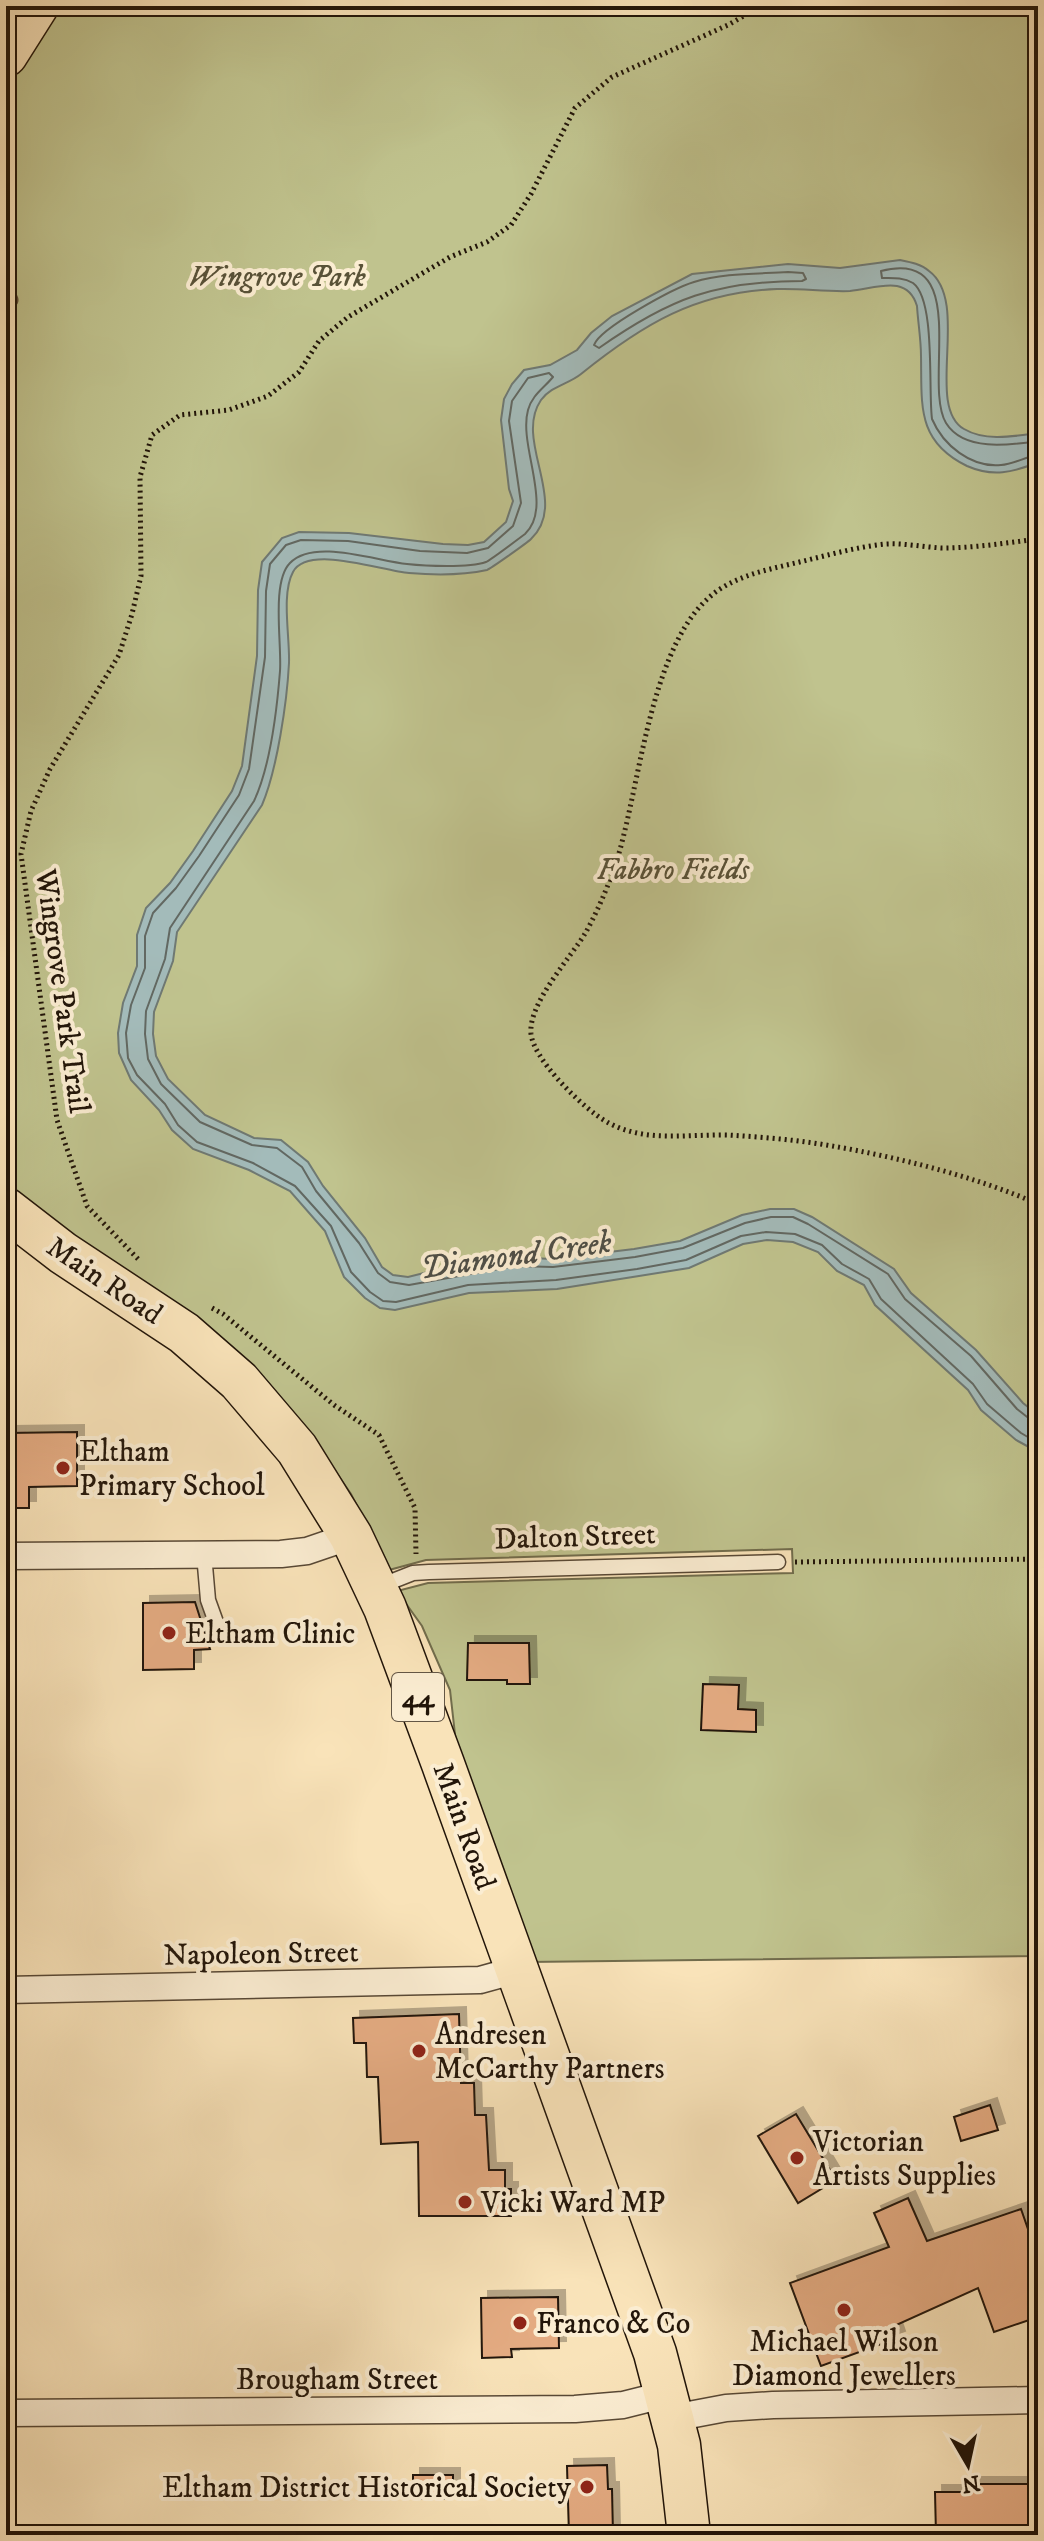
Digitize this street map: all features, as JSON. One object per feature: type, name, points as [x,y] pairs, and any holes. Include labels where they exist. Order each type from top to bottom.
[{"type":"main road","points":[[6,55],[37,6]]},
{"type":"main road","name":"Main Road","points":[[6,1209],[63,1253],[184,1333],[239,1381],[297,1449],[328,1494],[351,1536],[394,1581],[443,1764],[670,2406],[679,2445],[689,2535]]},
{"type":"street","points":[[6,1556],[307,1551],[351,1536]]},
{"type":"street","name":"Napoleon Street","points":[[6,1990],[480,1980],[516,1970]]},
{"type":"street","name":"Brougham Street","points":[[6,2413],[575,2409],[623,2405],[726,2408],[1038,2400]]},
{"type":"lane","points":[[204,1554],[208,1600],[217,1625]]},
{"type":"lane","name":"Dalton Street","points":[[394,1581],[778,1562]]},
{"type":"path","name":"Wingrove Park Trail","points":[[139,1260],[87,1206],[57,1120],[21,854],[31,811],[50,769],[119,655],[132,614],[141,576],[140,477],[152,435],[180,415],[229,410],[268,396],[299,372],[319,341],[348,317],[450,257],[487,242],[511,225],[531,194],[575,108],[612,77],[728,25],[761,6]]},
{"type":"path","points":[[1038,539],[973,547],[889,544],[741,577],[716,591],[697,612],[666,661],[621,850],[606,892],[586,931],[541,999],[530,1031],[542,1059],[580,1102],[604,1120],[635,1133],[667,1138],[730,1135],[832,1146],[931,1168],[1038,1204]]},
{"type":"path","points":[[210,1307],[223,1314],[334,1405],[379,1435],[415,1508],[416,1563],[394,1581]]},
{"type":"path","points":[[778,1562],[1038,1559]]},
{"type":"green space","points":[[49,6],[1038,6],[1038,1956],[528,1962],[458,1761],[450,1690],[422,1626],[397,1591],[428,1583],[793,1573],[792,1549],[426,1560],[389,1570],[351,1494],[311,1436],[6,1189],[6,73]]},
{"type":"water","points":[[900,260],[926,269],[941,286],[947,306],[946,377],[953,417],[964,429],[982,436],[1038,433],[1038,462],[1011,471],[985,472],[967,466],[938,445],[925,420],[917,306],[906,289],[898,286],[850,291],[748,291],[696,304],[626,340],[541,400],[534,416],[533,434],[544,490],[545,507],[541,524],[531,539],[501,561],[487,570],[438,574],[409,573],[329,559],[301,564],[293,572],[287,592],[289,663],[286,697],[277,755],[267,790],[262,805],[177,932],[173,961],[154,1012],[153,1034],[156,1056],[168,1079],[205,1115],[254,1138],[281,1140],[308,1162],[365,1238],[382,1267],[393,1275],[408,1277],[514,1257],[551,1259],[680,1241],[742,1215],[770,1209],[794,1209],[812,1217],[894,1269],[911,1293],[976,1350],[1023,1403],[1038,1415],[1038,1452],[1016,1440],[981,1410],[968,1390],[875,1305],[864,1285],[837,1271],[818,1252],[793,1242],[767,1240],[743,1244],[689,1268],[639,1276],[557,1289],[469,1293],[395,1310],[380,1308],[344,1277],[325,1231],[290,1191],[249,1170],[193,1149],[172,1130],[159,1110],[131,1080],[119,1053],[118,1033],[123,1003],[137,966],[137,935],[146,908],[170,883],[193,851],[232,791],[242,766],[257,656],[258,590],[262,562],[282,538],[299,532],[349,533],[443,544],[484,542],[506,522],[513,501],[501,420],[504,399],[524,370],[550,365],[577,350],[591,333],[612,316],[692,274],[788,264],[840,268]]},
{"type":"building","points":[[77,1432],[77,1486],[29,1487],[29,1508],[6,1508],[6,1433]]},
{"type":"building","name":"Eltham Clinic","points":[[195,1602],[210,1649],[194,1650],[194,1669],[143,1670],[143,1603]]},
{"type":"building","points":[[468,1643],[529,1643],[530,1684],[507,1684],[507,1680],[467,1680]]},
{"type":"building","points":[[703,1684],[739,1685],[738,1709],[756,1710],[756,1732],[701,1730]]},
{"type":"building","points":[[459,2014],[461,2083],[474,2083],[475,2115],[486,2115],[489,2170],[505,2170],[505,2189],[511,2189],[511,2216],[419,2216],[418,2142],[381,2144],[378,2077],[367,2077],[366,2043],[354,2043],[353,2018]]},
{"type":"building","points":[[990,2105],[998,2130],[961,2141],[954,2117]]},
{"type":"building","name":"Victorian Artists Supplies","points":[[796,2114],[836,2180],[798,2203],[758,2136]]},
{"type":"building","points":[[908,2198],[927,2241],[1021,2209],[1038,2258],[1038,2317],[994,2332],[978,2288],[894,2326],[898,2338],[821,2366],[790,2283],[889,2247],[874,2213]]},
{"type":"building","name":"Franco & Co","points":[[558,2297],[559,2348],[511,2349],[512,2357],[482,2358],[481,2298]]},
{"type":"building","points":[[607,2465],[608,2489],[612,2489],[613,2535],[569,2535],[567,2466]]},
{"type":"building","points":[[413,2475],[453,2475],[453,2499],[413,2499]]},
{"type":"building","points":[[965,2484],[1038,2484],[1038,2535],[936,2535],[935,2492],[965,2492]]},
{"type":"place","name":"Eltham Primary School","points":[[63,1468]]},
{"type":"place","name":"Eltham Clinic","points":[[169,1633]]},
{"type":"place","name":"Andresen McCarthy Partners","points":[[419,2051]]},
{"type":"place","name":"Victorian Artists Supplies","points":[[797,2158]]},
{"type":"place","name":"Vicki Ward MP","points":[[465,2202]]},
{"type":"place","name":"Michael Wilson Diamond Jewellers","points":[[844,2310]]},
{"type":"place","name":"Franco & Co","points":[[520,2323]]},
{"type":"place","name":"Eltham District Historical Society","points":[[587,2487]]},
{"type":"park label","name":"Wingrove Park","points":[[277,276]]},
{"type":"park label","name":"Fabbro Fields","points":[[673,869]]},
{"type":"water label","name":"Diamond Creek","points":[[516,1254]]}]
